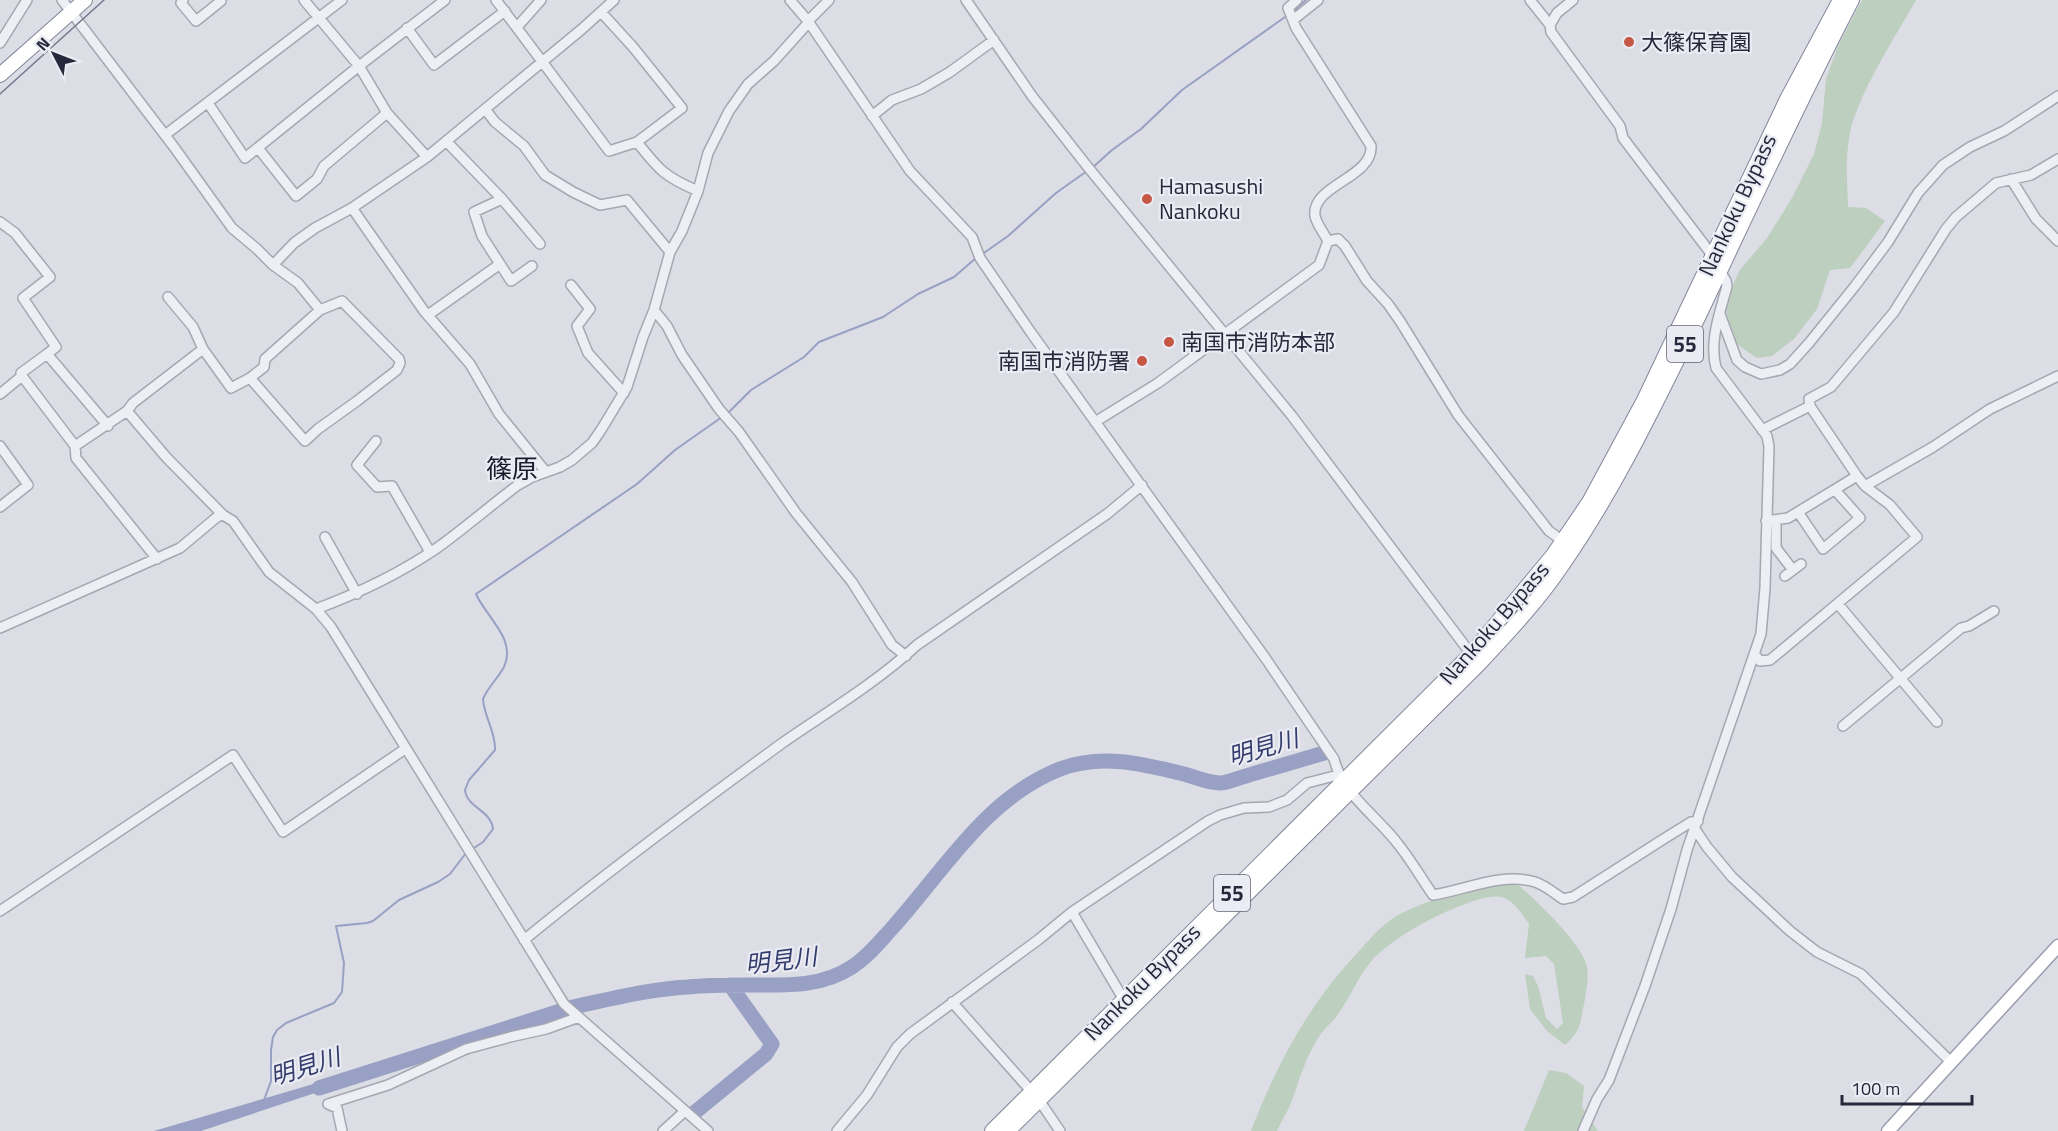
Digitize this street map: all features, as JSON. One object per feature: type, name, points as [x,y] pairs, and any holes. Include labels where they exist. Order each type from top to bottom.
[{"type":"highway","points":[[0,75],[85,0]]},
{"type":"highway","name":"Nankoku Bypass","points":[[1717,264],[1787,99],[1840,0]]},
{"type":"highway","name":"Nankoku Bypass","points":[[1008,1131],[1036,1096],[1124,1000],[1344,783],[1475,659],[1515,626],[1568,545],[1717,264],[1852,0]]},
{"type":"highway","name":"Nankoku Bypass","points":[[992,1131],[1036,1096],[1344,783]]},
{"type":"main road","points":[[1888,1131],[2058,946]]},
{"type":"street","points":[[0,43],[27,0]]},
{"type":"street","points":[[62,0],[116,74],[165,135],[232,228],[273,265],[298,283],[320,310]]},
{"type":"street","points":[[183,0],[181,3],[196,21],[221,1]]},
{"type":"street","points":[[304,0],[359,66],[387,113],[427,157]]},
{"type":"street","points":[[165,135],[342,0]]},
{"type":"street","points":[[208,103],[245,158],[445,0]]},
{"type":"street","points":[[496,0],[609,151],[637,142],[682,108],[633,47],[601,12]]},
{"type":"street","points":[[517,27],[541,0]]},
{"type":"street","points":[[273,265],[294,243],[315,228],[352,208],[427,157],[543,62],[614,0]]},
{"type":"street","points":[[790,0],[808,21],[910,171],[972,237],[979,256],[1095,422],[1266,659],[1334,759],[1344,783],[1397,843],[1433,895],[1515,879],[1536,882],[1563,899],[1573,897],[1691,822],[1696,825],[1707,847],[1732,877],[1790,931],[1817,952],[1861,974],[1951,1062]]},
{"type":"street","points":[[316,609],[357,594],[430,552],[518,485],[560,467],[592,443],[624,393],[654,310],[670,252],[682,231],[698,191],[708,153],[729,111],[748,84],[774,61],[829,0]]},
{"type":"street","points":[[966,0],[1032,96],[1292,416],[1475,659]]},
{"type":"street","points":[[1297,0],[1288,8],[1293,20],[1320,68],[1371,146],[1371,154],[1365,164],[1326,193],[1317,205],[1315,216],[1328,241]]},
{"type":"street","points":[[1293,20],[1318,0]]},
{"type":"street","points":[[1530,0],[1620,126],[1623,138],[1717,264],[1727,286],[1714,339],[1713,356],[1716,368],[1767,436],[1769,447],[1771,521],[1761,634],[1696,825],[1645,987],[1609,1080],[1597,1099],[1583,1131]]},
{"type":"street","points":[[1550,25],[1557,13],[1573,0]]},
{"type":"street","points":[[407,28],[434,65],[505,11]]},
{"type":"street","points":[[872,116],[892,100],[921,89],[950,72],[994,40]]},
{"type":"street","points":[[1720,314],[1737,360],[1753,372],[1761,374],[1780,370],[1790,364],[1856,286],[1888,242],[1918,193],[1943,165],[1970,147],[2004,132],[2058,96]]},
{"type":"street","points":[[485,109],[495,122],[524,146],[545,175],[600,205],[627,200],[670,252]]},
{"type":"street","points":[[258,148],[296,196],[317,179],[324,166],[387,113]]},
{"type":"street","points":[[446,141],[502,199],[540,244]]},
{"type":"street","points":[[637,142],[657,168],[673,180],[698,191]]},
{"type":"street","points":[[1754,654],[1760,661],[1770,660],[1917,537],[1890,505],[1865,486],[1857,476],[1810,406],[1809,399],[1831,387],[1893,312],[1956,217],[1996,183],[2031,175],[2058,159]]},
{"type":"street","points":[[2011,179],[2036,219],[2058,242]]},
{"type":"street","points":[[502,199],[474,212],[482,236],[511,281],[532,266]]},
{"type":"street","points":[[352,208],[428,315],[459,350],[499,414],[546,472]]},
{"type":"street","points":[[0,222],[15,233],[50,277],[23,298],[56,346],[21,372],[22,376],[75,446],[75,458],[157,559]]},
{"type":"street","points":[[1328,241],[1338,239],[1345,246],[1367,281],[1400,321],[1458,415],[1549,531],[1568,545]]},
{"type":"street","points":[[1095,422],[1158,383],[1319,265],[1328,241]]},
{"type":"street","points":[[428,315],[500,264]]},
{"type":"street","points":[[571,285],[590,309],[577,326],[588,353],[624,393]]},
{"type":"street","points":[[168,297],[193,327],[203,349],[231,388],[264,367],[265,359],[320,310],[342,301],[399,359],[400,363],[397,370],[305,441],[250,378]]},
{"type":"street","points":[[654,310],[667,326],[682,355],[724,415],[739,432],[796,513],[852,582],[892,645],[906,656]]},
{"type":"street","points":[[75,446],[108,426],[127,411],[133,403],[203,349]]},
{"type":"street","points":[[47,354],[108,426]]},
{"type":"street","points":[[0,394],[22,376]]},
{"type":"street","points":[[1865,486],[1933,447],[1990,409],[2058,376]]},
{"type":"street","points":[[1762,430],[1810,406]]},
{"type":"street","points":[[127,411],[166,457],[223,515],[233,521],[275,579],[316,609],[331,627],[564,1004],[708,1131]]},
{"type":"street","points":[[376,441],[357,465],[376,487],[392,486],[430,552]]},
{"type":"street","points":[[0,446],[28,485],[0,507]]},
{"type":"street","points":[[1771,521],[1788,518],[1857,476]]},
{"type":"street","points":[[524,940],[620,862],[890,669],[926,639],[1107,514],[1142,485]]},
{"type":"street","points":[[1798,512],[1822,549],[1860,518],[1836,490]]},
{"type":"street","points":[[0,628],[180,548],[217,517],[223,515]]},
{"type":"street","points":[[1771,521],[1776,548],[1797,567],[1785,576]]},
{"type":"street","points":[[325,537],[357,594]]},
{"type":"street","points":[[1838,604],[1937,722]]},
{"type":"street","points":[[1843,726],[1961,628],[1970,626],[1994,610]]},
{"type":"street","points":[[0,911],[233,755],[283,832],[405,749]]},
{"type":"street","points":[[837,1131],[867,1095],[897,1047],[952,1002],[1038,940],[1072,912],[1208,820],[1244,808],[1269,807],[1287,800],[1307,783],[1344,783]]},
{"type":"street","points":[[1072,912],[1124,1000]]},
{"type":"street","points":[[952,1002],[1036,1096],[1060,1131]]},
{"type":"street","points":[[342,1131],[338,1108],[328,1104],[388,1084],[466,1050],[557,1026],[576,1015]]},
{"type":"street","points":[[663,1131],[685,1111]]},
{"type":"green space","points":[[1862,0],[1916,0],[1868,85],[1855,115],[1849,137],[1848,207],[1866,208],[1885,221],[1850,268],[1830,270],[1817,309],[1794,339],[1772,356],[1757,358],[1738,345],[1727,324],[1726,302],[1739,271],[1767,238],[1792,198],[1814,154],[1822,123],[1826,79],[1838,46]]},
{"type":"green space","points":[[1511,879],[1566,933],[1583,957],[1587,967],[1587,985],[1580,1022],[1577,1031],[1565,1045],[1547,1031],[1530,1009],[1525,974],[1533,976],[1538,986],[1546,1018],[1557,1029],[1563,1023],[1554,964],[1546,956],[1525,958],[1529,924],[1509,900],[1495,897],[1477,900],[1427,921],[1400,937],[1369,964],[1338,1014],[1316,1042],[1277,1131],[1251,1131],[1272,1081],[1311,1012],[1343,969],[1380,929],[1396,916],[1428,902]]},
{"type":"green space","points":[[1549,1070],[1566,1073],[1584,1086],[1582,1107],[1598,1131],[1524,1131]]},
{"type":"water","points":[[337,1077],[336,1086],[201,1131],[154,1131]]},
{"type":"waterway","points":[[1296,9],[1306,0]]},
{"type":"waterway","points":[[1092,168],[1141,129],[1182,90],[1285,17]]},
{"type":"waterway","points":[[981,255],[1008,236],[1056,193],[1087,171]]},
{"type":"waterway","points":[[727,414],[751,390],[804,357],[819,342],[883,317],[918,294],[954,277],[976,258]]},
{"type":"waterway","points":[[471,850],[483,842],[493,829],[488,817],[470,801],[465,790],[469,780],[495,750],[494,737],[483,699],[504,667],[507,657],[507,647],[499,629],[476,594],[637,484],[675,450],[722,417]]},
{"type":"waterway","name":"明見川","points":[[319,1088],[573,1007],[673,988],[710,985],[801,984],[840,974],[858,963],[874,948],[988,816],[1034,782],[1060,769],[1091,762],[1122,762],[1154,767],[1220,783],[1324,753]]},
{"type":"waterway","points":[[264,1100],[271,1081],[271,1050],[273,1037],[277,1030],[286,1023],[334,1003],[342,992],[344,963],[336,926],[373,921],[399,900],[450,874],[466,853]]},
{"type":"waterway","points":[[694,1113],[766,1054],[772,1044],[730,985]]},
{"type":"tram line","points":[[0,94],[104,0]]},
{"type":"place","name":"大篠保育園","points":[[1629,42]]},
{"type":"place","name":"Hamasushi Nankoku","points":[[1147,199]]},
{"type":"place","name":"南国市消防本部","points":[[1169,342]]},
{"type":"place","name":"南国市消防署","points":[[1142,361]]},
{"type":"district","name":"篠原","points":[[512,468]]}]
